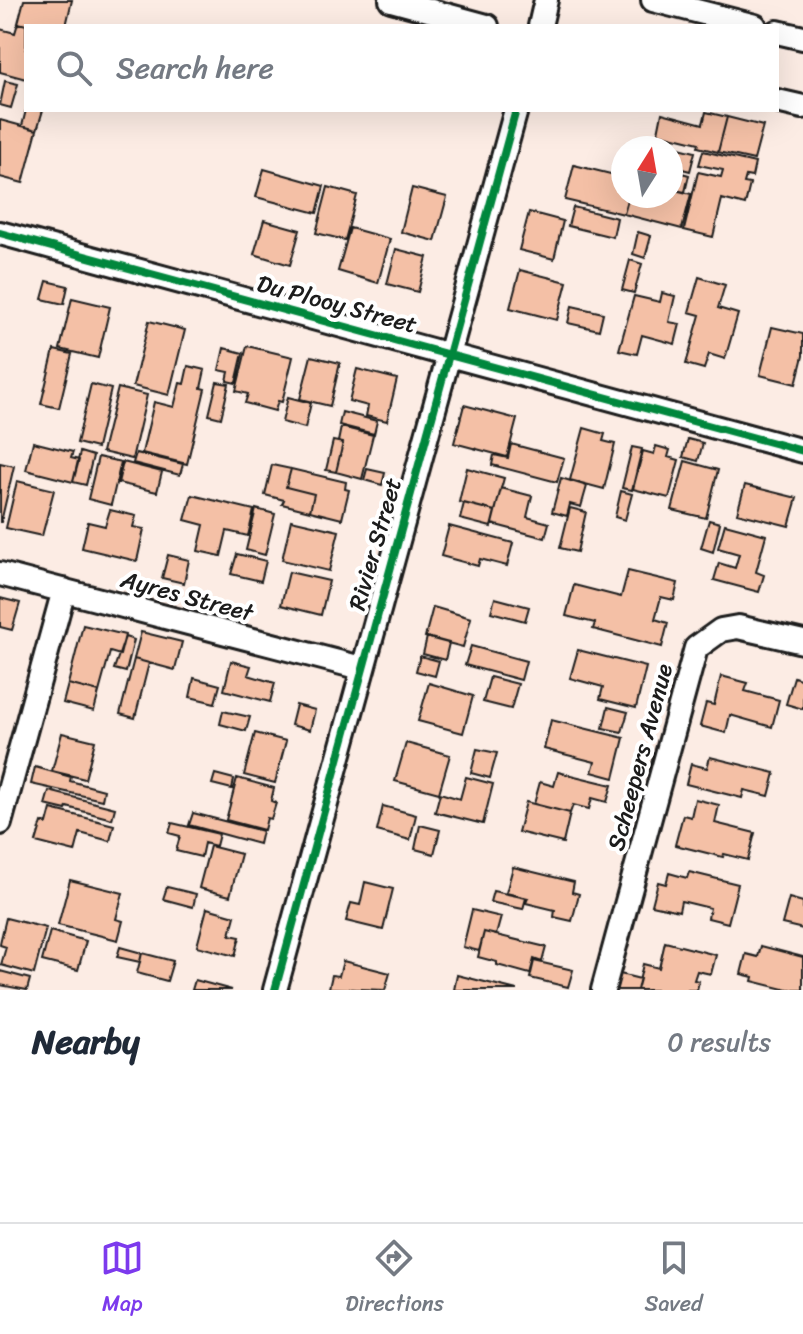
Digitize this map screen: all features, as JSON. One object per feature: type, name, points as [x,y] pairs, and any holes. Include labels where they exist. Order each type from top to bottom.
[{"type":"street","points":[[391,0],[480,24]]},
{"type":"street","points":[[540,24],[546,0]]},
{"type":"street","points":[[653,0],[747,24]]},
{"type":"street","points":[[779,32],[803,38]]},
{"type":"street","points":[[779,101],[803,107]]},
{"type":"street","name":"Rivier Street","points":[[275,990],[515,112]]},
{"type":"street","name":"Du Plooy Street","points":[[0,233],[803,451]]},
{"type":"street","name":"Ayres Street","points":[[0,574],[361,668]]},
{"type":"street","points":[[0,823],[64,590]]},
{"type":"street","name":"Scheepers Avenue","points":[[603,990],[696,648],[721,630],[738,627],[803,642]]},
{"type":"building","points":[[24,0],[72,0],[66,24],[18,23]]},
{"type":"building","points":[[18,23],[24,24],[24,78],[0,72],[0,29],[15,33]]},
{"type":"building","points":[[5,81],[18,84],[11,108],[0,105]]},
{"type":"building","points":[[26,112],[42,112],[37,130],[22,126]]},
{"type":"building","points":[[706,112],[727,117],[718,152],[698,147],[699,143],[683,139],[683,136],[658,133],[662,113],[703,124]]},
{"type":"building","points":[[727,117],[763,126],[754,160],[718,152]]},
{"type":"building","points":[[0,120],[37,130],[23,183],[0,177]]},
{"type":"building","points":[[683,149],[695,152],[690,171],[683,169]]},
{"type":"building","points":[[703,151],[755,163],[752,177],[746,176],[744,183],[750,184],[745,205],[722,199],[713,237],[684,230],[698,172],[721,177],[723,170],[699,165]]},
{"type":"building","points":[[574,165],[611,174],[611,208],[626,208],[624,214],[565,200]]},
{"type":"building","points":[[264,169],[324,186],[317,213],[256,197]]},
{"type":"building","points":[[683,173],[689,175],[683,192]]},
{"type":"building","points":[[328,187],[357,195],[345,240],[316,233]]},
{"type":"building","points":[[412,188],[447,197],[435,241],[401,232]]},
{"type":"building","points":[[683,192],[691,194],[682,229],[624,214],[626,208],[683,208]]},
{"type":"building","points":[[573,207],[617,218],[613,237],[568,226]]},
{"type":"building","points":[[529,212],[563,221],[554,259],[519,250]]},
{"type":"building","points":[[264,220],[300,230],[290,265],[254,254]]},
{"type":"building","points":[[350,228],[390,239],[378,283],[338,271]]},
{"type":"building","points":[[638,232],[651,236],[645,258],[633,254]]},
{"type":"building","points":[[396,249],[427,257],[418,292],[387,284]]},
{"type":"building","points":[[630,260],[642,264],[634,293],[622,290]]},
{"type":"building","points":[[520,270],[567,282],[557,320],[510,308]]},
{"type":"building","points":[[699,277],[725,285],[718,308],[738,314],[725,359],[709,354],[704,369],[686,364],[700,315],[689,312]]},
{"type":"building","points":[[47,281],[68,286],[64,304],[42,299]]},
{"type":"building","points":[[662,293],[675,296],[669,322],[680,324],[675,344],[642,335],[637,354],[619,350],[634,296],[660,302]]},
{"type":"building","points":[[72,298],[110,307],[98,358],[60,349]]},
{"type":"building","points":[[572,306],[603,313],[599,330],[568,323]]},
{"type":"building","points":[[149,321],[185,330],[169,395],[133,386]]},
{"type":"building","points":[[772,327],[803,334],[803,356],[796,384],[760,375]]},
{"type":"building","points":[[247,346],[293,357],[282,402],[278,401],[275,411],[245,403],[248,394],[236,391]]},
{"type":"building","points":[[224,348],[243,353],[236,383],[227,381],[229,372],[219,370]]},
{"type":"building","points":[[54,350],[72,354],[59,408],[41,404]]},
{"type":"building","points":[[311,356],[340,363],[330,406],[300,399]]},
{"type":"building","points":[[188,366],[205,370],[201,388],[205,389],[187,464],[142,453],[154,402],[174,407]]},
{"type":"building","points":[[357,369],[397,379],[387,421],[366,416],[368,406],[349,401]]},
{"type":"building","points":[[217,382],[229,384],[221,418],[209,415]]},
{"type":"building","points":[[91,384],[111,389],[97,448],[77,443]]},
{"type":"building","points":[[118,388],[147,395],[132,459],[102,452]]},
{"type":"building","points":[[288,397],[311,403],[305,428],[282,422]]},
{"type":"building","points":[[464,405],[517,419],[507,457],[454,443]]},
{"type":"building","points":[[342,412],[377,421],[374,434],[339,425]]},
{"type":"building","points":[[341,427],[373,435],[362,479],[336,472],[343,443],[338,442]]},
{"type":"building","points":[[584,428],[605,434],[603,441],[615,444],[604,489],[570,480]]},
{"type":"building","points":[[688,439],[703,443],[698,461],[683,457]]},
{"type":"building","points":[[333,441],[343,443],[336,472],[326,470]]},
{"type":"building","points":[[33,442],[73,452],[71,458],[79,460],[73,482],[26,470]]},
{"type":"building","points":[[511,444],[564,458],[557,482],[492,465],[494,455],[508,458]]},
{"type":"building","points":[[656,446],[670,450],[668,457],[679,460],[669,498],[633,489],[643,451],[654,454]]},
{"type":"building","points":[[632,447],[642,449],[632,490],[622,488]]},
{"type":"building","points":[[80,452],[93,456],[86,485],[73,482]]},
{"type":"building","points":[[136,453],[183,464],[180,475],[133,463]]},
{"type":"building","points":[[98,457],[121,462],[111,505],[88,499]]},
{"type":"building","points":[[685,461],[718,470],[706,518],[672,510]]},
{"type":"building","points":[[123,462],[162,472],[157,492],[118,483]]},
{"type":"building","points":[[0,463],[14,466],[1,522],[0,522]]},
{"type":"building","points":[[272,465],[291,469],[286,487],[314,494],[310,511],[282,504],[284,500],[265,495]]},
{"type":"building","points":[[467,468],[504,478],[495,511],[459,502]]},
{"type":"building","points":[[291,469],[346,482],[345,489],[349,490],[342,519],[310,511],[314,494],[286,487]]},
{"type":"building","points":[[367,469],[385,473],[382,485],[364,480]]},
{"type":"building","points":[[561,478],[587,486],[581,507],[570,504],[567,516],[552,512]]},
{"type":"building","points":[[17,481],[54,490],[42,536],[6,528]]},
{"type":"building","points":[[745,485],[797,498],[789,526],[737,513]]},
{"type":"building","points":[[501,488],[532,496],[527,517],[549,523],[545,538],[492,524]]},
{"type":"building","points":[[621,491],[632,494],[625,520],[615,517]]},
{"type":"building","points":[[192,495],[254,510],[248,536],[227,531],[221,556],[198,551],[204,525],[185,520]]},
{"type":"building","points":[[464,503],[495,511],[491,527],[460,519]]},
{"type":"building","points":[[570,508],[586,512],[577,552],[560,548]]},
{"type":"building","points":[[256,509],[275,514],[265,555],[246,550]]},
{"type":"building","points":[[110,510],[136,516],[133,527],[144,529],[137,561],[82,548],[88,522],[105,526]]},
{"type":"building","points":[[291,520],[339,531],[329,571],[282,560]]},
{"type":"building","points":[[709,520],[720,523],[713,552],[701,548]]},
{"type":"building","points":[[725,524],[766,535],[756,572],[764,575],[759,592],[714,580],[719,563],[735,568],[739,554],[718,548]]},
{"type":"building","points":[[449,526],[513,543],[507,566],[480,559],[478,566],[441,556]]},
{"type":"building","points":[[237,554],[266,561],[261,581],[231,574]]},
{"type":"building","points":[[168,555],[189,560],[184,583],[162,578]]},
{"type":"building","points":[[628,571],[678,583],[674,600],[661,597],[655,619],[668,623],[662,647],[593,629],[595,623],[566,616],[574,585],[621,597]]},
{"type":"building","points":[[289,572],[329,581],[321,615],[281,605]]},
{"type":"building","points":[[0,598],[20,603],[12,630],[0,627]]},
{"type":"building","points":[[495,598],[529,607],[525,621],[491,612]]},
{"type":"building","points":[[433,607],[471,618],[463,647],[425,637]]},
{"type":"building","points":[[83,625],[125,635],[120,655],[110,652],[99,692],[68,684]]},
{"type":"building","points":[[141,632],[182,642],[175,670],[134,659]]},
{"type":"building","points":[[125,637],[134,640],[126,672],[114,669]]},
{"type":"building","points":[[427,637],[449,643],[445,660],[423,654]]},
{"type":"building","points":[[471,646],[526,661],[521,680],[465,665]]},
{"type":"building","points":[[578,650],[646,667],[636,708],[600,699],[603,687],[570,678]]},
{"type":"building","points":[[420,656],[439,661],[435,676],[416,671]]},
{"type":"building","points":[[134,659],[149,663],[135,718],[120,714]]},
{"type":"building","points":[[231,661],[251,666],[248,675],[275,683],[270,702],[224,690]]},
{"type":"building","points":[[721,676],[748,683],[745,691],[779,700],[772,727],[730,715],[726,733],[700,726],[706,703],[714,705]]},
{"type":"building","points":[[490,677],[518,684],[511,709],[483,702]]},
{"type":"building","points":[[794,677],[803,680],[803,709],[786,704]]},
{"type":"building","points":[[194,678],[220,685],[215,703],[190,697]]},
{"type":"building","points":[[429,683],[473,696],[463,733],[418,721]]},
{"type":"building","points":[[68,684],[99,692],[94,711],[63,703]]},
{"type":"building","points":[[296,705],[315,710],[310,730],[291,725]]},
{"type":"building","points":[[608,707],[628,712],[622,732],[603,728]]},
{"type":"building","points":[[223,711],[250,717],[246,731],[220,724]]},
{"type":"building","points":[[551,720],[624,738],[614,778],[592,772],[595,762],[544,749]]},
{"type":"building","points":[[62,733],[95,741],[85,779],[52,771]]},
{"type":"building","points":[[255,733],[286,741],[275,783],[244,775]]},
{"type":"building","points":[[406,743],[450,755],[439,793],[395,781]]},
{"type":"building","points":[[477,749],[497,753],[490,778],[471,773]]},
{"type":"building","points":[[710,757],[775,773],[769,796],[744,790],[742,798],[686,784],[691,764],[707,768]]},
{"type":"building","points":[[35,767],[104,790],[102,800],[31,784]]},
{"type":"building","points":[[558,772],[612,785],[607,802],[592,798],[589,809],[573,805],[570,813],[534,804],[540,782],[554,786]]},
{"type":"building","points":[[215,774],[234,779],[232,789],[212,784]]},
{"type":"building","points":[[466,777],[493,784],[483,824],[435,812],[440,793],[460,799]]},
{"type":"building","points":[[237,778],[274,788],[271,801],[276,803],[264,830],[226,820]]},
{"type":"building","points":[[49,791],[115,808],[112,819],[67,807],[66,810],[45,805]]},
{"type":"building","points":[[695,799],[719,805],[715,823],[755,833],[748,860],[675,845],[683,815],[691,817]]},
{"type":"building","points":[[526,802],[570,813],[563,843],[518,832]]},
{"type":"building","points":[[383,806],[416,815],[410,840],[377,831]]},
{"type":"building","points":[[51,809],[114,825],[110,841],[80,833],[75,852],[36,842],[42,822],[47,824]]},
{"type":"building","points":[[193,813],[262,831],[259,844],[189,825]]},
{"type":"building","points":[[172,823],[219,834],[216,846],[204,843],[201,857],[176,851],[180,836],[169,833]]},
{"type":"building","points":[[420,825],[440,830],[434,854],[415,849]]},
{"type":"building","points":[[210,846],[241,854],[230,896],[199,888]]},
{"type":"building","points":[[513,867],[574,882],[572,892],[579,894],[572,921],[554,917],[555,910],[526,903],[528,898],[506,893]]},
{"type":"building","points":[[689,872],[738,884],[728,923],[708,918],[710,908],[681,901],[679,911],[652,905],[658,882],[666,884],[669,873],[687,878]]},
{"type":"building","points":[[70,880],[123,893],[116,919],[123,921],[118,940],[58,925]]},
{"type":"building","points":[[365,882],[393,889],[383,930],[346,921],[351,903],[360,905]]},
{"type":"building","points":[[167,887],[196,894],[193,907],[163,899]]},
{"type":"building","points":[[493,891],[526,898],[523,909],[490,902]]},
{"type":"building","points":[[789,898],[803,902],[803,929],[782,924]]},
{"type":"building","points":[[207,908],[235,916],[230,935],[240,937],[235,956],[197,946]]},
{"type":"building","points":[[472,910],[501,917],[496,935],[484,932],[479,951],[463,947]]},
{"type":"building","points":[[6,918],[46,928],[34,974],[1,965],[6,947],[0,943]]},
{"type":"building","points":[[50,931],[86,941],[78,970],[42,961]]},
{"type":"building","points":[[484,932],[546,947],[542,962],[534,959],[530,974],[478,957]]},
{"type":"building","points":[[665,942],[716,955],[711,974],[697,971],[694,980],[699,981],[697,990],[637,990],[643,964],[659,968]]},
{"type":"building","points":[[761,946],[803,957],[803,990],[788,990],[752,981],[753,977],[741,974],[746,954],[758,957]]},
{"type":"building","points":[[120,947],[142,953],[140,962],[117,957]]},
{"type":"building","points":[[142,953],[173,961],[167,981],[137,973]]},
{"type":"building","points":[[343,961],[390,973],[385,990],[329,988],[332,975],[339,976]]},
{"type":"building","points":[[534,961],[573,970],[568,987],[530,978]]},
{"type":"building","points":[[0,971],[30,979],[27,990],[0,985]]},
{"type":"building","points":[[620,974],[640,979],[637,990],[616,990]]},
{"type":"building","points":[[457,975],[517,990],[454,990]]},
{"type":"building","points":[[195,980],[232,990],[192,990]]},
{"type":"cycle path","points":[[275,990],[515,112]]},
{"type":"cycle path","points":[[0,233],[803,451]]}]
